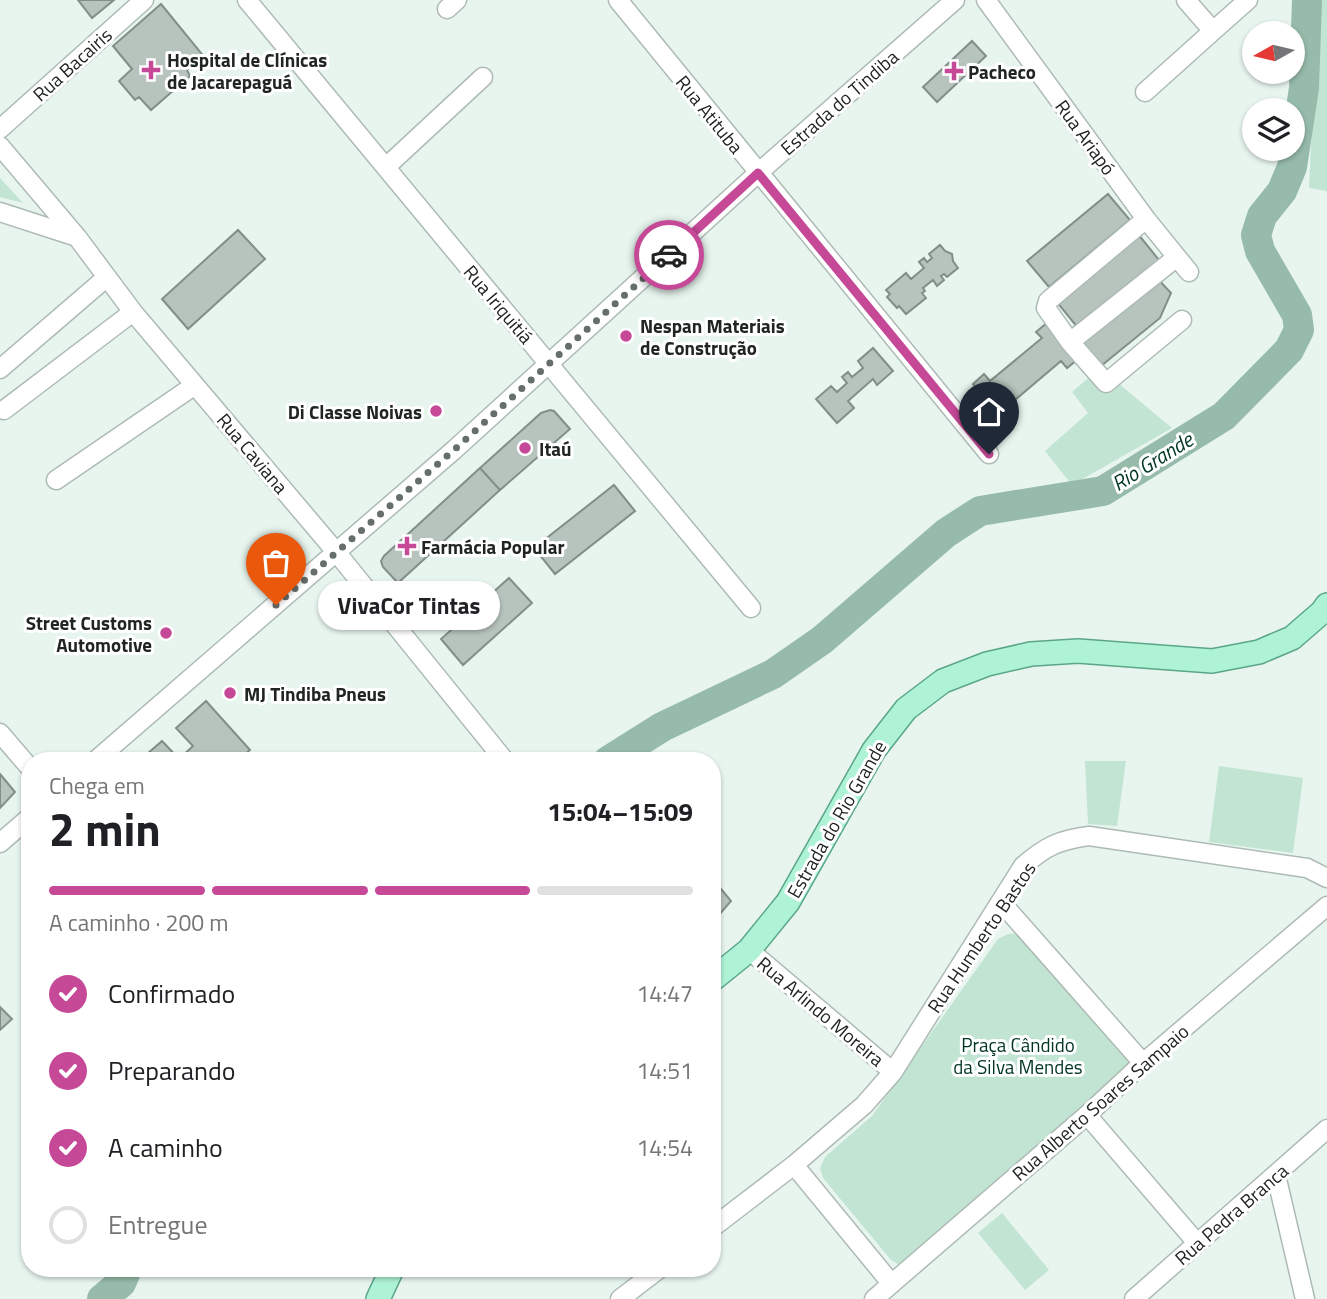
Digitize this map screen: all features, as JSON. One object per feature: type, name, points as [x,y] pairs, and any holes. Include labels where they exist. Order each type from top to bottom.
[{"type":"main road","name":"Estrada do Rio Grande","points":[[721,973],[749,950],[788,902],[874,750],[906,709],[943,681],[987,664],[1031,654],[1078,651],[1212,661],[1259,652],[1292,638],[1327,605]]},
{"type":"main road","points":[[379,1299],[389,1277]]},
{"type":"street","name":"Rua Bacairis","points":[[0,129],[144,0]]},
{"type":"street","name":"Rua Iriquitiá","points":[[247,0],[751,608]]},
{"type":"street","name":"Rua Atituba","points":[[618,0],[989,454]]},
{"type":"street","name":"Estrada do Tindiba","points":[[105,752],[337,553],[758,173],[955,0]]},
{"type":"street","name":"Rua Ariapó","points":[[986,0],[1146,219],[1189,272]]},
{"type":"street","points":[[1185,0],[1213,31]]},
{"type":"street","points":[[1145,92],[1248,0]]},
{"type":"street","points":[[386,167],[483,77]]},
{"type":"street","name":"Rua Caviana","points":[[0,146],[77,237],[133,312],[337,553],[498,752]]},
{"type":"street","points":[[0,212],[77,237]]},
{"type":"street","points":[[1146,219],[1045,304],[1046,308],[1104,383],[1109,383],[1182,320]]},
{"type":"street","points":[[1070,342],[1177,257]]},
{"type":"street","points":[[0,369],[107,277]]},
{"type":"street","points":[[4,410],[133,312]]},
{"type":"street","points":[[55,480],[195,386]]},
{"type":"street","points":[[0,733],[21,758]]},
{"type":"street","points":[[0,843],[21,825]]},
{"type":"street","name":"Rua Humberto Bastos","points":[[721,1221],[794,1165],[864,1105],[893,1072],[1023,866],[1043,848],[1065,839],[1089,836],[1307,868],[1327,878]]},
{"type":"street","points":[[1001,902],[1143,1063]]},
{"type":"street","name":"Rua Alberto Soares Sampaio","points":[[874,1299],[1327,906]]},
{"type":"street","name":"Rua Arlindo Moreira","points":[[749,950],[893,1072]]},
{"type":"street","points":[[1087,1115],[1197,1242]]},
{"type":"street","name":"Rua Pedra Branca","points":[[1134,1299],[1152,1292],[1197,1242],[1327,1129]]},
{"type":"street","points":[[794,1165],[891,1283]]},
{"type":"street","points":[[1276,1175],[1305,1299]]},
{"type":"street","points":[[620,1299],[649,1277]]},
{"type":"green space","points":[[1318,0],[1327,0],[1327,191],[1309,188]]},
{"type":"green space","points":[[0,178],[23,203],[0,197]]},
{"type":"green space","points":[[1100,368],[1172,428],[1072,485],[1045,451],[1088,413],[1072,392]]},
{"type":"green space","points":[[1085,761],[1126,761],[1117,826],[1088,824]]},
{"type":"green space","points":[[1219,766],[1303,778],[1293,853],[1209,842]]},
{"type":"green space","name":"Praça Cândido da Silva Mendes","points":[[1018,933],[1125,1051],[1128,1062],[1126,1072],[909,1261],[898,1264],[891,1260],[823,1178],[820,1168],[825,1157],[872,1116],[998,939]]},
{"type":"green space","points":[[1002,1213],[1049,1270],[1025,1290],[978,1233]]},
{"type":"building","points":[[78,0],[114,0],[92,18]]},
{"type":"building","points":[[161,4],[210,64],[200,72],[193,65],[187,70],[190,76],[151,110],[139,97],[135,100],[119,81],[132,69],[113,46]]},
{"type":"building","name":"Pacheco","points":[[972,41],[986,56],[937,102],[923,87]]},
{"type":"building","points":[[1108,194],[1130,220],[1049,287],[1027,261]]},
{"type":"building","points":[[238,230],[265,259],[188,329],[162,299]]},
{"type":"building","points":[[1138,234],[1159,260],[1078,328],[1056,301]]},
{"type":"building","points":[[940,245],[952,254],[958,268],[947,277],[944,274],[941,276],[944,280],[937,286],[933,280],[923,288],[925,291],[922,293],[926,298],[906,314],[887,297],[890,294],[886,290],[906,273],[911,279],[924,268],[919,262],[924,258],[927,262],[932,258],[929,254]]},
{"type":"building","points":[[1156,277],[1171,293],[1160,318],[1096,370],[1075,344]]},
{"type":"building","points":[[1048,322],[1078,359],[1067,368],[1061,361],[1009,405],[1014,411],[1003,421],[973,384],[984,374],[990,381],[1042,338],[1036,332]]},
{"type":"building","points":[[873,348],[893,371],[877,385],[873,379],[848,401],[854,408],[837,423],[816,399],[831,386],[837,392],[847,383],[842,377],[848,372],[852,377],[863,368],[858,361]]},
{"type":"building","name":"Itaú","points":[[550,410],[570,429],[500,490],[480,468],[541,413]]},
{"type":"building","points":[[480,468],[500,490],[398,583],[383,567],[381,561],[384,556]]},
{"type":"building","points":[[614,485],[635,511],[555,574],[534,548]]},
{"type":"building","points":[[509,578],[532,603],[463,665],[441,639]]},
{"type":"building","points":[[206,701],[250,750],[187,752],[193,746],[176,728]]},
{"type":"building","points":[[162,741],[172,752],[149,752]]},
{"type":"building","points":[[0,774],[15,792],[0,808]]},
{"type":"building","points":[[721,889],[731,901],[721,913]]},
{"type":"building","points":[[0,1007],[12,1019],[0,1030]]},
{"type":"waterway","name":"Rio Grande","points":[[622,752],[662,727],[773,674],[822,640],[946,533],[980,511],[1103,491],[1224,416],[1289,350],[1299,330],[1297,315],[1260,251],[1256,235],[1262,216],[1282,191],[1292,167],[1304,88],[1307,0]]},
{"type":"waterway","name":"Rio Grande","points":[[102,1299],[121,1283],[124,1277]]},
{"type":"way so far","points":[[276,605],[454,450],[669,255]]},
{"type":"place","name":"Hospital de Clínicas de Jacarepaguá","points":[[151,70]]},
{"type":"place","name":"Pacheco","points":[[954,71]]},
{"type":"place","name":"Nespan Materiais de Construção","points":[[626,336]]},
{"type":"place","name":"Di Classe Noivas","points":[[436,411]]},
{"type":"place","name":"Itaú","points":[[525,448]]},
{"type":"place","name":"Farmácia Popular","points":[[407,546]]},
{"type":"place","name":"VivaCor Tintas","points":[[276,605]]},
{"type":"place","name":"Street Customs Automotive","points":[[166,633]]},
{"type":"place","name":"MJ Tindiba Pneus","points":[[230,693]]},
{"type":"route","points":[[669,255],[758,173],[989,454]]}]
